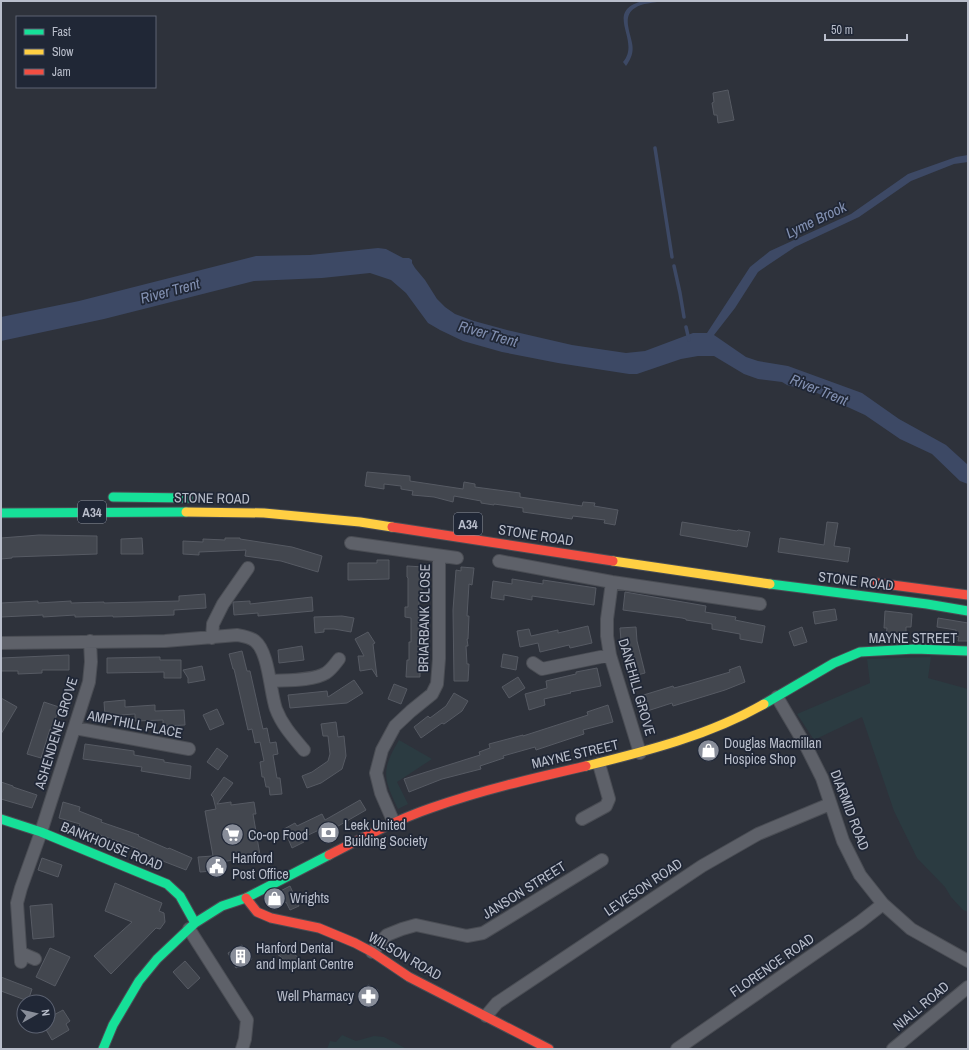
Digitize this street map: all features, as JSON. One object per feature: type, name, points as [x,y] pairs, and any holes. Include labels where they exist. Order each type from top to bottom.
[{"type":"main road","name":"STONE ROAD","points":[[106,497],[196,498]]},
{"type":"main road","points":[[182,498],[183,512]]},
{"type":"main road","name":"STONE ROAD","points":[[1,513],[264,513],[360,522],[727,578],[927,604],[968,611]]},
{"type":"main road","name":"STONE ROAD","points":[[871,583],[968,595]]},
{"type":"main road","name":"MAYNE STREET","points":[[103,1049],[113,1025],[139,981],[156,959],[192,926],[222,906],[246,898],[375,831],[430,808],[482,791],[640,753],[703,732],[741,717],[834,663],[860,652],[868,650],[915,649],[968,652]]},
{"type":"main road","name":"BANKHOUSE ROAD","points":[[1,818],[41,832],[167,884],[180,896],[192,926]]},
{"type":"main road","name":"WILSON ROAD","points":[[246,898],[253,908],[262,915],[319,928],[354,943],[372,952],[404,973],[549,1049]]},
{"type":"street","name":"BRIARBANK CLOSE","points":[[351,543],[457,558]]},
{"type":"street","name":"BRIARBANK CLOSE","points":[[394,823],[376,773],[382,750],[395,726],[432,694],[437,684],[439,659],[439,556]]},
{"type":"street","points":[[502,565],[756,606]]},
{"type":"street","points":[[212,638],[213,624],[223,604],[245,581],[248,568]]},
{"type":"street","name":"DANEHILL GROVE","points":[[612,582],[607,619],[607,636],[610,655],[640,753]]},
{"type":"street","points":[[1,643],[165,641],[237,635],[248,637],[255,641],[262,649],[271,681],[276,708],[287,730],[304,750]]},
{"type":"street","name":"ASHENDENE GROVE","points":[[35,959],[21,957],[17,903],[89,682],[91,662],[90,641]]},
{"type":"street","points":[[537,670],[610,655]]},
{"type":"street","points":[[271,681],[314,677],[325,673],[332,668],[339,659]]},
{"type":"street","name":"DIARMID ROAD","points":[[777,697],[807,748],[822,778],[843,842],[857,868],[883,904],[911,929],[968,961]]},
{"type":"street","name":"AMPTHILL PLACE","points":[[75,728],[189,749]]},
{"type":"street","points":[[582,819],[606,806],[609,799],[598,764]]},
{"type":"street","name":"LEVESON ROAD","points":[[486,1016],[497,1003],[702,866],[758,834],[830,804]]},
{"type":"street","name":"JANSON STREET","points":[[372,952],[387,935],[402,928],[416,926],[467,936],[483,933],[602,860]]},
{"type":"street","name":"FLORENCE ROAD","points":[[677,1049],[860,922],[883,904]]},
{"type":"street","points":[[192,926],[247,1020],[245,1040],[242,1049]]},
{"type":"street","name":"NIALL ROAD","points":[[893,1049],[968,987]]},
{"type":"shaded area","points":[[931,657],[928,678],[968,689],[968,912],[963,910],[951,897],[945,887],[917,858],[894,811],[862,717],[814,740],[797,714],[870,683],[867,659]]},
{"type":"shaded area","points":[[399,740],[432,759],[397,782],[408,804],[398,809],[389,789],[386,774],[389,759]]},
{"type":"shaded area","points":[[342,1035],[356,1041],[374,1036],[384,1037],[407,1049],[327,1049],[330,1041],[336,1042]]},
{"type":"water","points":[[643,1],[662,1],[638,6],[631,11],[628,24],[633,49],[631,58],[626,66],[623,62],[628,54],[624,19],[625,12],[631,6]]},
{"type":"water","name":"River Trent","points":[[968,155],[968,162],[954,164],[911,181],[859,217],[795,247],[758,272],[735,308],[714,335],[746,357],[758,361],[788,366],[862,393],[899,419],[946,445],[968,465],[968,484],[960,481],[932,454],[900,439],[865,415],[817,393],[787,385],[782,382],[758,379],[744,374],[714,356],[698,356],[681,359],[637,374],[629,374],[558,363],[502,352],[463,341],[428,323],[406,293],[391,280],[370,273],[322,278],[254,281],[104,319],[1,341],[1,317],[79,301],[256,256],[310,255],[378,248],[386,249],[403,258],[409,258],[412,260],[415,268],[425,280],[437,299],[455,314],[507,330],[572,345],[626,353],[645,351],[693,333],[707,333],[750,267],[770,251],[851,214],[908,174],[956,157]]},
{"type":"building","points":[[728,90],[734,120],[718,123],[717,115],[714,115],[712,103],[714,102],[713,93]]},
{"type":"building","points":[[367,472],[410,476],[410,481],[463,489],[464,482],[475,484],[475,487],[520,493],[520,497],[582,506],[583,502],[595,503],[594,506],[618,510],[615,525],[604,523],[605,520],[573,516],[572,519],[523,512],[523,508],[481,503],[481,501],[454,496],[453,502],[434,497],[412,495],[413,491],[401,489],[401,486],[384,484],[384,489],[365,486]]},
{"type":"building","points":[[682,522],[750,532],[747,547],[680,535]]},
{"type":"building","points":[[827,522],[838,523],[834,546],[850,548],[848,562],[778,552],[780,538],[824,545]]},
{"type":"building","points":[[39,535],[97,536],[97,554],[12,557],[1,559],[1,538]]},
{"type":"building","points":[[142,538],[143,554],[121,554],[121,539]]},
{"type":"building","points":[[225,538],[240,538],[292,547],[322,556],[318,572],[281,561],[245,556],[246,550],[199,552],[199,555],[183,554],[183,541],[203,542],[203,539],[225,540]]},
{"type":"building","points":[[377,560],[389,560],[389,579],[348,580],[348,563],[377,563]]},
{"type":"building","points":[[407,566],[424,567],[422,579],[422,601],[419,601],[419,628],[425,628],[423,651],[420,651],[420,677],[406,677],[407,660],[409,660],[409,642],[411,642],[411,618],[405,617],[405,607],[408,607]]},
{"type":"building","points":[[461,567],[474,568],[472,585],[469,584],[467,616],[469,616],[467,639],[468,646],[466,646],[467,664],[469,664],[468,681],[454,681],[453,610],[456,570],[461,571]]},
{"type":"building","points":[[512,579],[543,584],[543,580],[596,588],[594,605],[532,596],[532,600],[504,595],[504,600],[491,598],[493,581],[512,584]]},
{"type":"building","points":[[625,592],[706,606],[705,612],[736,617],[735,620],[765,626],[762,643],[740,639],[740,634],[712,629],[712,624],[682,618],[623,610]]},
{"type":"building","points":[[205,594],[206,608],[174,610],[174,615],[75,617],[75,615],[43,617],[43,615],[1,617],[1,603],[38,601],[38,603],[71,601],[71,603],[104,603],[179,601],[179,596]]},
{"type":"building","points":[[312,597],[313,611],[258,616],[258,613],[234,615],[233,602],[250,601],[250,604]]},
{"type":"building","points":[[835,609],[837,620],[815,624],[813,612]]},
{"type":"building","points":[[885,611],[912,614],[911,627],[906,627],[906,632],[898,632],[897,639],[886,638],[887,628],[884,628]]},
{"type":"building","points":[[342,616],[354,618],[351,632],[324,629],[324,632],[315,633],[314,617]]},
{"type":"building","points":[[938,618],[968,623],[968,641],[958,641],[959,637],[956,636],[956,630],[937,627]]},
{"type":"building","points":[[588,626],[592,643],[570,648],[569,645],[540,652],[538,643],[520,647],[517,631],[529,629],[531,636],[558,630],[558,633]]},
{"type":"building","points":[[636,627],[637,641],[645,673],[630,677],[621,641],[620,628]]},
{"type":"building","points":[[802,627],[807,642],[794,646],[789,632]]},
{"type":"building","points":[[368,632],[375,643],[373,644],[377,677],[372,669],[360,671],[358,656],[364,656],[355,639]]},
{"type":"building","points":[[302,646],[304,660],[279,663],[278,650]]},
{"type":"building","points":[[242,651],[247,671],[250,671],[263,729],[267,728],[270,743],[276,742],[278,754],[273,755],[277,778],[280,778],[282,794],[270,795],[269,787],[266,787],[264,777],[262,777],[260,762],[264,761],[260,742],[255,743],[252,729],[248,730],[234,669],[229,654]]},
{"type":"building","points":[[503,654],[518,657],[516,670],[501,667]]},
{"type":"building","points":[[69,655],[69,670],[42,670],[42,673],[18,674],[18,671],[1,671],[1,658]]},
{"type":"building","points":[[160,657],[160,660],[181,660],[181,678],[164,678],[164,672],[107,673],[107,658]]},
{"type":"building","points":[[202,666],[205,680],[188,683],[188,678],[183,670]]},
{"type":"building","points":[[740,666],[745,682],[725,690],[673,706],[672,703],[641,713],[637,697],[673,686],[674,688],[730,672],[729,670]]},
{"type":"building","points":[[597,668],[601,686],[544,699],[545,705],[529,710],[525,694],[547,688],[546,681],[576,674],[576,672]]},
{"type":"building","points":[[518,677],[525,688],[509,698],[502,687]]},
{"type":"building","points":[[354,680],[363,693],[347,703],[290,708],[288,695],[327,691],[328,697]]},
{"type":"building","points":[[394,684],[407,689],[401,704],[388,699]]},
{"type":"building","points":[[454,693],[468,701],[462,711],[421,738],[414,727],[428,716],[430,718],[446,706]]},
{"type":"building","points":[[1,698],[17,707],[1,734]]},
{"type":"building","points":[[125,700],[125,707],[155,705],[155,711],[184,710],[185,725],[163,726],[163,720],[135,721],[135,714],[105,716],[104,702]]},
{"type":"building","points":[[44,702],[59,707],[41,758],[27,754]]},
{"type":"building","points":[[608,705],[613,722],[583,730],[584,734],[536,750],[535,747],[503,756],[504,758],[480,766],[481,769],[442,779],[409,792],[404,779],[480,755],[479,752],[490,748],[489,744],[523,736],[588,715],[587,712]]},
{"type":"building","points":[[217,709],[224,724],[210,730],[203,715]]},
{"type":"building","points":[[336,722],[338,737],[344,736],[346,756],[342,769],[321,783],[307,788],[302,776],[312,772],[328,761],[330,754],[328,736],[323,736],[321,724]]},
{"type":"building","points":[[85,744],[134,751],[134,755],[191,766],[190,779],[141,771],[142,767],[83,759]]},
{"type":"building","points":[[217,748],[228,756],[218,770],[207,762]]},
{"type":"building","name":"Co-op Food","points":[[224,777],[233,783],[217,804],[231,802],[231,805],[254,802],[256,814],[253,814],[260,855],[222,862],[221,871],[213,873],[213,871],[200,872],[198,857],[213,856],[205,811],[216,809],[213,797],[211,795]]},
{"type":"building","points":[[1,782],[37,795],[32,808],[1,799]]},
{"type":"building","points":[[360,800],[366,810],[333,829],[337,835],[324,841],[319,830],[302,838],[304,842],[292,848],[284,829],[295,823],[297,826],[322,814],[325,820]]},
{"type":"building","points":[[63,802],[80,807],[79,811],[102,820],[101,822],[139,835],[138,836],[192,858],[186,870],[137,851],[138,849],[79,827],[80,824],[59,818]]},
{"type":"building","points":[[42,858],[62,865],[58,877],[38,870]]},
{"type":"building","points":[[115,883],[162,903],[159,911],[164,913],[165,922],[160,929],[156,928],[111,974],[94,956],[132,922],[105,911]]},
{"type":"building","points":[[290,886],[299,906],[290,910],[286,902],[273,908],[269,897]]},
{"type":"building","points":[[52,904],[54,937],[33,939],[30,906]]},
{"type":"building","points":[[282,943],[302,961],[295,969],[275,952]]},
{"type":"building","name":"Hanford Dental and Implant Centre","points":[[242,945],[252,959],[236,968],[228,953]]},
{"type":"building","points":[[50,948],[70,957],[55,986],[36,977]]},
{"type":"building","points":[[185,961],[200,978],[188,989],[173,972]]},
{"type":"building","points":[[1,977],[32,989],[30,994],[16,994],[16,997],[1,991]]},
{"type":"building","name":"Well Pharmacy","points":[[368,985],[378,990],[370,1007],[360,1002]]},
{"type":"building","points":[[63,1010],[70,1021],[66,1024],[69,1030],[52,1040],[49,1034],[56,1034],[56,1014]]},
{"type":"waterway","points":[[655,148],[672,257]]},
{"type":"waterway","points":[[674,266],[684,317]]},
{"type":"waterway","points":[[686,327],[689,340]]},
{"type":"traffic: fast","points":[[113,497],[188,498]]},
{"type":"traffic: fast","points":[[1,513],[186,512]]},
{"type":"traffic: fast","points":[[770,584],[927,604],[968,611]]},
{"type":"traffic: fast","points":[[764,704],[834,663],[860,652],[915,649],[968,651]]},
{"type":"traffic: fast","points":[[1,819],[41,832],[167,884],[180,896],[195,923]]},
{"type":"traffic: fast","points":[[103,1049],[113,1025],[139,981],[157,959],[195,923],[222,906],[246,898],[329,855]]},
{"type":"traffic: slow","points":[[186,512],[264,513],[360,522],[392,527]]},
{"type":"traffic: slow","points":[[613,561],[770,584]]},
{"type":"traffic: slow","points":[[586,766],[678,741],[722,725],[764,704]]},
{"type":"traffic: jam","points":[[392,527],[613,561]]},
{"type":"traffic: jam","points":[[877,583],[968,595]]},
{"type":"traffic: jam","points":[[329,855],[392,824],[431,808],[489,790],[586,766]]},
{"type":"traffic: jam","points":[[246,898],[257,912],[271,918],[319,928],[355,943],[372,952],[409,977],[549,1049]]},
{"type":"place","name":"Douglas Macmillan Hospice Shop","points":[[708,751]]},
{"type":"place","name":"Leek United Building Society","points":[[329,833]]},
{"type":"place","name":"Co-op Food","points":[[233,835]]},
{"type":"place","name":"Hanford Post Office","points":[[217,866]]},
{"type":"place","name":"Wrights","points":[[274,898]]},
{"type":"place","name":"Hanford Dental and Implant Centre","points":[[240,956]]},
{"type":"place","name":"Well Pharmacy","points":[[369,996]]},
{"type":"water label","name":"Lyme Brook","points":[[816,220]]}]
